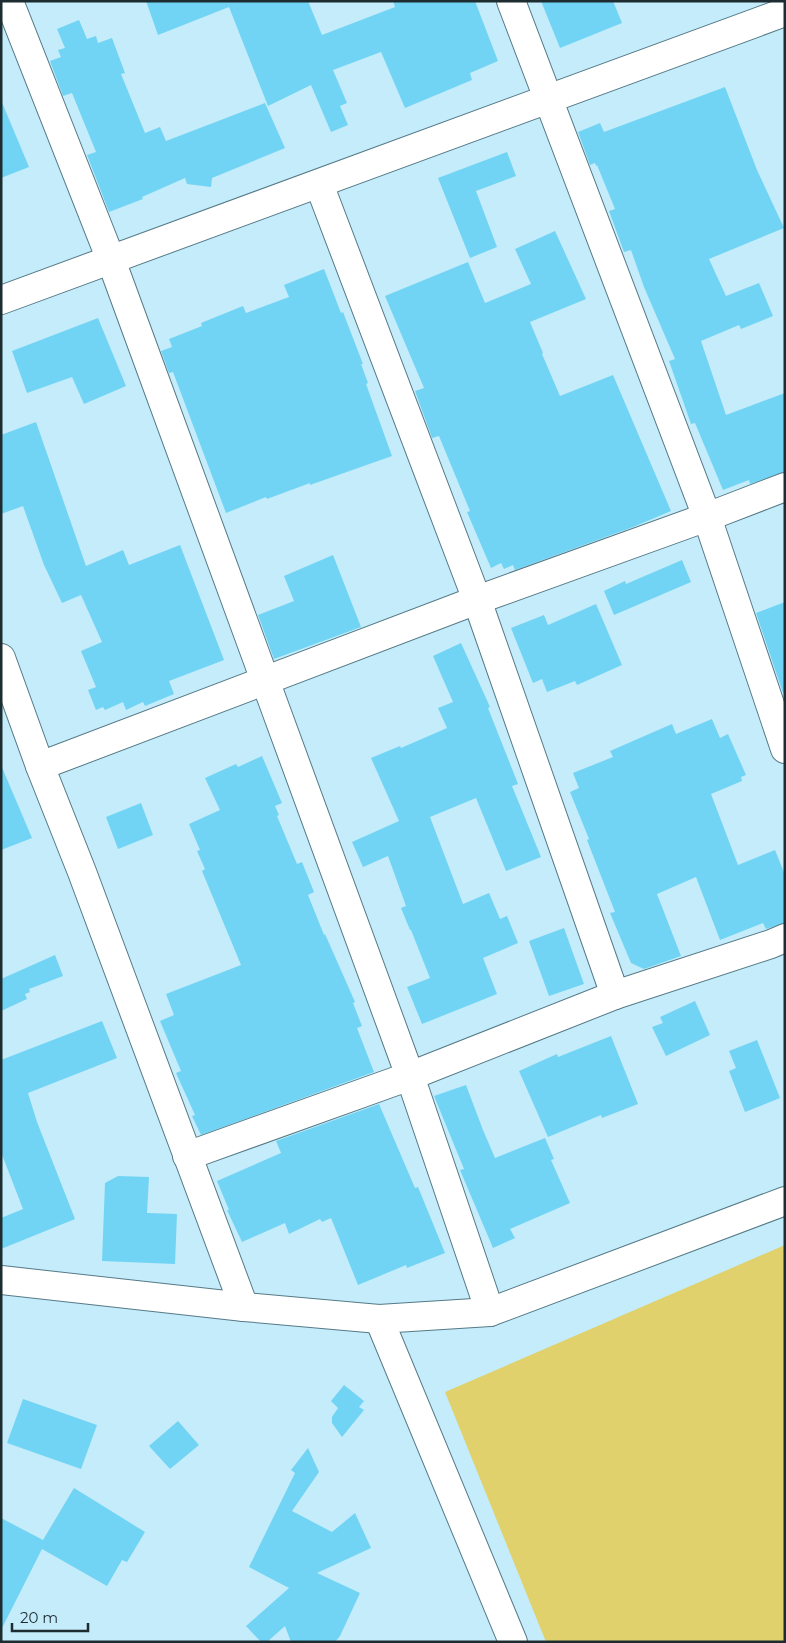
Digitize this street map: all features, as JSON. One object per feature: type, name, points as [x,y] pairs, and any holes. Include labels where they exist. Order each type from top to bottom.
[{"type":"street","points":[[9,1],[112,260],[264,681],[410,1076],[490,1312]]},
{"type":"street","points":[[511,1],[707,517],[785,749]]},
{"type":"street","points":[[1,300],[785,12]]},
{"type":"street","points":[[319,184],[477,600],[615,995]]},
{"type":"street","points":[[40,766],[477,600],[785,487]]},
{"type":"street","points":[[1,658],[244,1307]]},
{"type":"street","points":[[188,1156],[410,1076],[615,995],[785,938]]},
{"type":"street","points":[[1,1280],[244,1307],[379,1319],[490,1312],[785,1201]]},
{"type":"street","points":[[379,1319],[513,1642]]},
{"type":"shaded area","points":[[785,1245],[785,1642],[546,1642],[445,1392]]},
{"type":"building","points":[[146,1],[308,1],[322,35],[395,7],[393,1],[475,1],[498,61],[470,73],[472,80],[405,108],[381,52],[333,70],[347,103],[340,106],[348,125],[331,132],[311,85],[268,106],[229,7],[158,35]]},
{"type":"building","points":[[541,1],[613,1],[622,23],[560,48]]},
{"type":"building","points":[[79,20],[87,39],[96,36],[98,43],[112,38],[125,73],[121,74],[145,133],[160,127],[166,141],[265,103],[285,148],[212,178],[211,187],[187,184],[185,178],[142,197],[143,199],[109,212],[87,155],[96,152],[72,93],[63,96],[50,61],[61,57],[58,50],[65,48],[57,29]]},
{"type":"building","points":[[725,87],[757,170],[784,228],[709,259],[726,296],[759,283],[773,316],[741,329],[739,325],[701,341],[726,415],[785,393],[785,472],[750,484],[749,480],[723,490],[695,423],[691,424],[669,361],[675,359],[644,287],[631,250],[624,252],[609,211],[615,209],[597,165],[595,163],[590,165],[578,132],[600,123],[604,132]]},
{"type":"building","points":[[1,100],[29,167],[1,178]]},
{"type":"building","points":[[507,152],[516,176],[476,191],[497,247],[470,258],[438,178]]},
{"type":"building","points":[[555,231],[586,299],[530,322],[542,354],[560,396],[613,375],[671,511],[633,527],[515,570],[513,565],[504,569],[501,563],[491,568],[467,512],[470,511],[439,436],[432,438],[415,391],[424,388],[385,296],[468,262],[485,303],[531,284],[515,249]]},
{"type":"building","points":[[324,269],[363,364],[361,364],[368,383],[366,384],[392,456],[267,499],[266,497],[226,513],[173,372],[169,373],[161,351],[172,347],[169,339],[202,326],[201,323],[243,306],[246,313],[289,297],[284,285]]},
{"type":"building","points":[[98,318],[126,386],[84,404],[72,377],[27,393],[12,351]]},
{"type":"building","points":[[36,422],[86,566],[123,550],[129,565],[180,545],[224,660],[169,681],[174,694],[145,706],[143,702],[126,710],[123,702],[105,710],[103,707],[96,710],[88,690],[96,687],[81,651],[102,642],[81,595],[62,603],[44,565],[23,506],[1,514],[1,435]]},
{"type":"building","points":[[333,555],[361,627],[274,659],[258,615],[294,601],[284,576]]},
{"type":"building","points":[[682,560],[691,582],[614,615],[604,591],[625,581],[626,584]]},
{"type":"building","points":[[785,602],[785,692],[783,693],[756,613]]},
{"type":"building","points":[[596,604],[622,665],[577,685],[575,681],[547,692],[542,679],[533,683],[511,628],[544,615],[548,625]]},
{"type":"building","points":[[461,643],[490,707],[488,708],[518,784],[512,786],[541,857],[506,871],[476,798],[430,817],[463,904],[489,893],[500,919],[507,916],[518,943],[483,958],[497,994],[422,1024],[407,987],[430,978],[401,908],[406,906],[388,856],[363,867],[352,842],[399,821],[371,758],[400,746],[401,748],[447,728],[438,708],[453,702],[433,656]]},
{"type":"building","points":[[712,719],[720,738],[728,734],[746,775],[741,777],[742,781],[711,794],[738,865],[775,850],[785,875],[785,923],[766,929],[763,923],[720,940],[696,877],[657,894],[681,956],[644,969],[631,963],[610,913],[615,912],[570,792],[579,788],[573,773],[613,757],[610,751],[672,724],[676,734]]},
{"type":"building","points":[[262,756],[282,803],[275,806],[279,815],[277,816],[297,864],[302,862],[314,892],[308,895],[355,1002],[353,1003],[362,1026],[357,1028],[374,1072],[201,1135],[192,1116],[195,1115],[176,1073],[181,1071],[160,1021],[174,1015],[166,994],[241,965],[202,871],[205,869],[197,851],[200,850],[189,824],[220,810],[205,778],[236,764],[238,767]]},
{"type":"building","points":[[1,765],[32,838],[1,850]]},
{"type":"building","points":[[141,803],[153,835],[118,849],[106,817]]},
{"type":"building","points":[[564,928],[584,984],[549,996],[529,941]]},
{"type":"building","points":[[55,955],[63,976],[29,989],[30,992],[25,994],[27,999],[1,1011],[1,979]]},
{"type":"building","points":[[695,1001],[710,1035],[666,1056],[652,1027],[663,1023],[660,1017]]},
{"type":"building","points":[[102,1021],[117,1058],[28,1093],[37,1122],[75,1219],[1,1249],[1,1218],[23,1209],[1,1152],[1,1060]]},
{"type":"building","points":[[611,1036],[638,1104],[602,1118],[601,1115],[548,1137],[519,1071],[557,1054],[558,1057]]},
{"type":"building","points":[[757,1040],[780,1098],[745,1112],[729,1071],[736,1068],[729,1051]]},
{"type":"building","points":[[466,1085],[495,1158],[545,1138],[554,1159],[551,1160],[570,1203],[510,1229],[515,1238],[493,1248],[460,1170],[464,1169],[434,1096]]},
{"type":"building","points":[[379,1104],[415,1188],[418,1187],[445,1253],[407,1268],[406,1265],[358,1285],[331,1218],[322,1222],[320,1219],[289,1234],[285,1223],[242,1242],[227,1210],[229,1210],[217,1181],[281,1153],[276,1141]]},
{"type":"building","points":[[118,1176],[149,1177],[147,1213],[177,1214],[175,1264],[102,1261],[105,1183]]},
{"type":"building","points":[[344,1385],[364,1401],[359,1407],[364,1410],[342,1437],[332,1423],[332,1417],[338,1408],[331,1401]]},
{"type":"building","points":[[23,1399],[97,1425],[81,1469],[7,1443]]},
{"type":"building","points":[[178,1421],[199,1445],[170,1469],[149,1446]]},
{"type":"building","points":[[308,1448],[319,1472],[292,1511],[332,1532],[355,1513],[371,1548],[317,1573],[360,1593],[340,1636],[335,1642],[291,1642],[285,1626],[267,1642],[261,1642],[246,1626],[289,1588],[249,1567],[295,1473],[291,1470]]},
{"type":"building","points":[[74,1488],[145,1532],[127,1562],[122,1560],[107,1586],[42,1549],[1,1630],[1,1518],[43,1540]]}]
